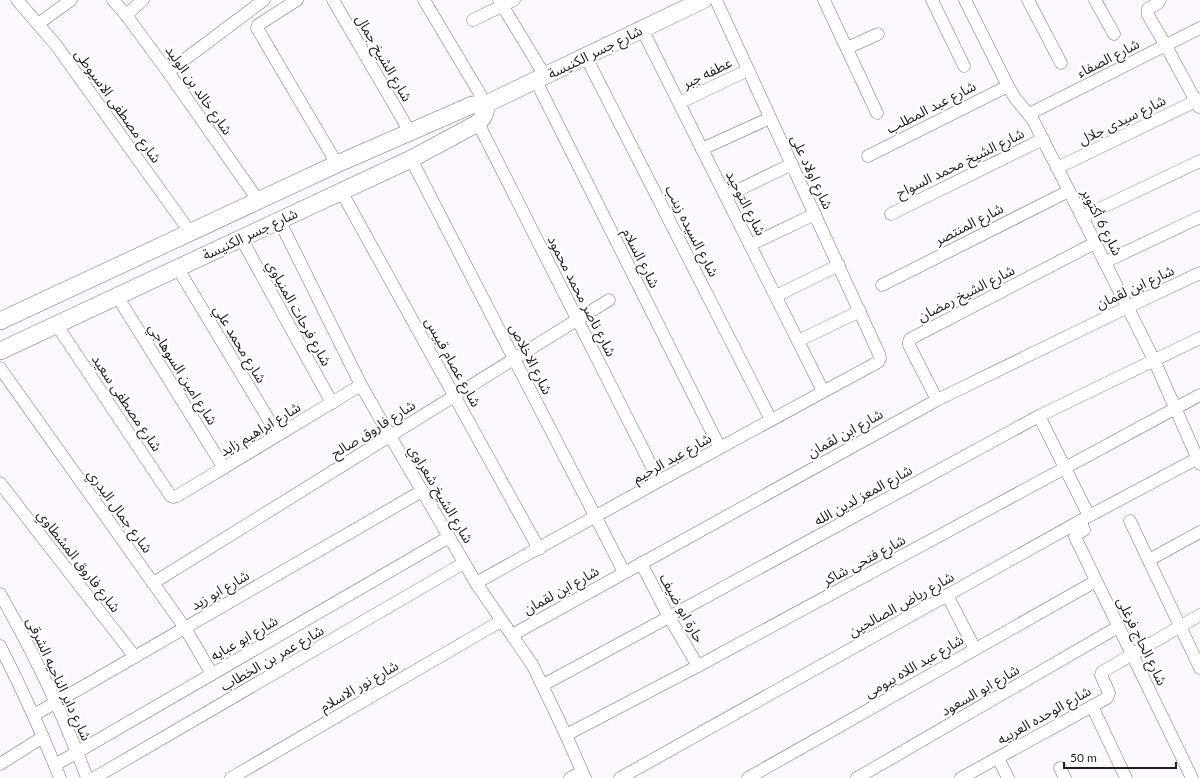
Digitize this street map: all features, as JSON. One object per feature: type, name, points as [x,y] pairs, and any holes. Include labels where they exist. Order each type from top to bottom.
[{"type":"main road","name":"شارع جسر الكنيسة","points":[[0,321],[336,164],[472,105],[486,104],[703,0]]},
{"type":"main road","points":[[478,123],[483,118],[486,111],[486,104]]},
{"type":"main road","name":"شارع جسر الكنيسة","points":[[0,351],[411,159],[478,123]]},
{"type":"street","name":"شارع مصطفى الاسيوطى","points":[[17,0],[56,45],[190,232]]},
{"type":"street","points":[[38,24],[71,0]]},
{"type":"street","name":"شارع خالد بن الوليد","points":[[113,0],[126,15],[168,72],[258,200]]},
{"type":"street","points":[[126,15],[143,0]]},
{"type":"street","points":[[168,72],[264,0]]},
{"type":"street","points":[[297,0],[257,26],[336,164]]},
{"type":"street","name":"شارع الشيخ جمال","points":[[333,0],[410,132]]},
{"type":"street","points":[[424,0],[486,104]]},
{"type":"street","points":[[473,20],[501,3],[514,0]]},
{"type":"street","name":"شارع اولاد على","points":[[716,0],[839,265],[880,358]]},
{"type":"street","points":[[824,0],[877,113]]},
{"type":"street","points":[[932,0],[964,66]]},
{"type":"street","name":"شارع 6 أكتوبر","points":[[965,0],[1008,86],[1015,98],[1029,114],[1043,139],[1154,360],[1199,459]]},
{"type":"street","points":[[1028,0],[1061,63]]},
{"type":"street","points":[[1095,0],[1114,34]]},
{"type":"street","points":[[1160,0],[1158,3],[1149,8],[1147,13],[1199,103]]},
{"type":"street","name":"شارع السلام","points":[[501,3],[540,78],[720,448]]},
{"type":"street","name":"شارع الصفاء","points":[[1029,114],[1200,28]]},
{"type":"street","name":"شارع التوحيد","points":[[642,30],[823,391]]},
{"type":"street","points":[[847,48],[878,34]]},
{"type":"street","name":"شارع السيده زينب","points":[[586,56],[771,420]]},
{"type":"street","name":"عطفه جبر","points":[[679,103],[748,70]]},
{"type":"street","name":"شارع عبد المطلب","points":[[868,156],[1008,86]]},
{"type":"street","name":"شارع سيدى جلال","points":[[1057,168],[1199,103]]},
{"type":"street","points":[[702,150],[770,118]]},
{"type":"street","name":"شارع ناصر محمد محمود","points":[[478,123],[659,481]]},
{"type":"street","name":"شارع الشيخ محمد السواح","points":[[891,214],[1043,139]]},
{"type":"street","name":"شارع الاخلاص","points":[[411,159],[624,572]]},
{"type":"street","points":[[1082,217],[1200,161]]},
{"type":"street","points":[[726,196],[792,164]]},
{"type":"street","name":"شارع عصام قبيس","points":[[341,191],[539,549]]},
{"type":"street","name":"شارع المنتصر","points":[[882,284],[1069,191]]},
{"type":"street","points":[[750,245],[815,214]]},
{"type":"street","points":[[1105,262],[1200,217]]},
{"type":"street","name":"شارع الشيخ شعراوي","points":[[279,220],[361,385],[476,583],[512,635],[543,685],[584,775]]},
{"type":"street","name":"شارع فرحات المنياوي","points":[[241,238],[332,403]]},
{"type":"street","name":"شارع الشيخ رمضان","points":[[937,400],[909,345],[910,339],[1096,243]]},
{"type":"street","points":[[776,296],[839,265]]},
{"type":"street","name":"شارع محمد علي","points":[[177,267],[278,435]]},
{"type":"street","name":"شارع ابن لقمان","points":[[512,635],[937,400],[1200,273]]},
{"type":"street","name":"شارع امين السوهاجي","points":[[116,296],[224,468]]},
{"type":"street","name":"شارع فاروق صالح","points":[[153,582],[609,300]]},
{"type":"street","points":[[798,341],[860,311]]},
{"type":"street","name":"شارع مصطفى سعيد","points":[[56,324],[170,495],[173,497]]},
{"type":"street","name":"شارع المعز لدين الله","points":[[543,685],[1039,416],[1200,338]]},
{"type":"street","name":"شارع عبد الرحيم","points":[[476,583],[659,481],[878,362],[880,358]]},
{"type":"street","name":"شارع جمال البدري","points":[[0,368],[185,628],[212,674]]},
{"type":"street","name":"شارع ابراهيم زايد","points":[[173,497],[178,496],[361,385]]},
{"type":"street","name":"شارع فتحى شاكر","points":[[566,735],[698,666],[1200,395]]},
{"type":"street","points":[[1039,416],[1065,468],[1084,518]]},
{"type":"street","name":"شارع رياض الصالحين","points":[[620,778],[1084,518],[1199,459]]},
{"type":"street","name":"شارع فاروق المشطاوي","points":[[0,483],[135,657]]},
{"type":"street","name":"شارع ابو زيد","points":[[34,715],[422,490]]},
{"type":"street","name":"شارع الحاج فرغلى","points":[[1084,518],[1084,530],[1075,537],[1192,778]]},
{"type":"street","points":[[1130,521],[1200,668]]},
{"type":"street","points":[[1149,560],[1200,532]]},
{"type":"street","name":"شارع ابو عبايه","points":[[55,765],[449,537]]},
{"type":"street","name":"شارع عمر بن الخطاب","points":[[94,778],[464,563]]},
{"type":"street","name":"حارة ابو ضيف","points":[[641,563],[669,618],[698,666]]},
{"type":"street","name":"شارع عبد اللاه بيومى","points":[[748,778],[1096,580]]},
{"type":"street","name":"شارع داير الناحيه الشرقى","points":[[0,594],[20,629],[56,703],[77,752],[86,778]]},
{"type":"street","points":[[947,595],[975,649]]},
{"type":"street","points":[[1132,655],[1200,615]]},
{"type":"street","name":"شارع نور الاسلام","points":[[231,778],[502,621]]},
{"type":"street","name":"شارع ابو السعود","points":[[857,778],[1118,627]]},
{"type":"street","points":[[0,646],[34,715],[60,778]]},
{"type":"street","name":"شارع الوحده العربيه","points":[[961,778],[1107,698],[1109,695],[1101,675],[1102,672],[1132,655]]},
{"type":"street","points":[[1092,706],[1126,778]]},
{"type":"street","points":[[0,764],[43,737]]},
{"type":"street","points":[[998,758],[1008,778]]},
{"type":"street","points":[[570,778],[584,775]]}]
